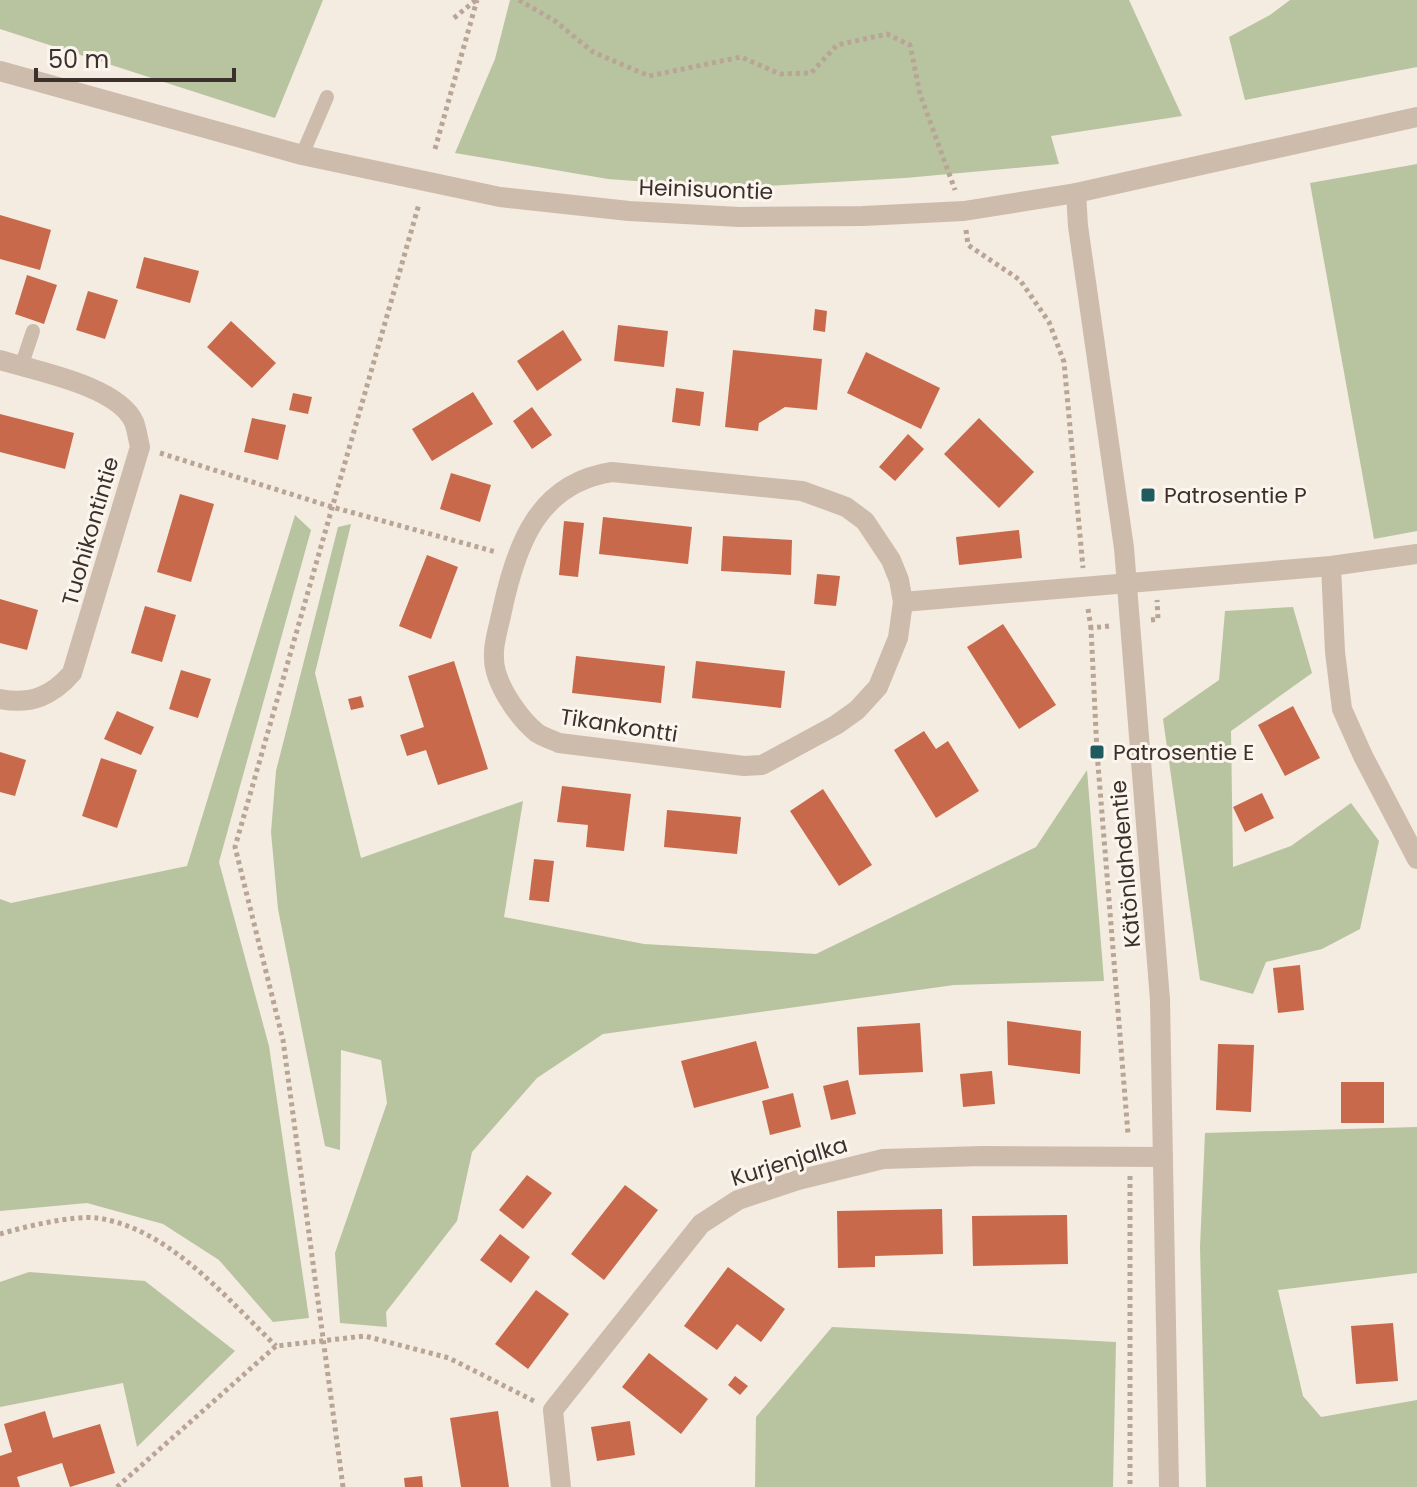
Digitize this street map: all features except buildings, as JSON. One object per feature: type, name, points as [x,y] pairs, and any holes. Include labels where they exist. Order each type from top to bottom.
[{"type":"street","name":"Heinisuontie","points":[[0,71],[302,155],[500,197],[629,211],[739,217],[964,211],[1076,193],[1417,117]]},
{"type":"street","name":"Kätönlahdentie","points":[[1076,193],[1078,226],[1124,548],[1160,1000],[1169,1487]]},
{"type":"street","name":"Tuohikontintie","points":[[0,360],[91,389],[116,401],[134,421],[140,447],[72,673],[60,687],[35,698],[19,703],[0,699]]},
{"type":"street","name":"Tikankontti","points":[[612,472],[802,491],[846,507],[865,521],[891,560],[903,602],[898,638],[878,687],[857,710],[836,725],[762,765],[683,760],[559,743],[538,733],[504,692],[493,653],[515,558],[538,515],[562,489],[575,481],[612,472]]},
{"type":"street","points":[[903,602],[1331,566],[1417,554]]},
{"type":"street","points":[[1331,566],[1335,652],[1342,709],[1417,859]]},
{"type":"street","name":"Kurjenjalka","points":[[553,1410],[701,1224],[738,1200],[798,1180],[883,1159],[1163,1157]]},
{"type":"street","points":[[553,1410],[561,1487]]},
{"type":"lane","points":[[302,155],[327,97]]},
{"type":"lane","points":[[21,367],[33,331]]},
{"type":"path","points":[[454,18],[476,0]]},
{"type":"path","points":[[435,149],[476,0]]},
{"type":"path","points":[[519,0],[555,21],[593,52],[649,76],[741,57],[780,74],[811,73],[837,45],[887,34],[910,45],[920,94],[964,211],[968,245],[1020,280],[1049,322],[1064,362],[1091,628],[1097,752],[1130,1157],[1130,1487]]},
{"type":"path","points":[[343,1487],[283,1040],[235,847],[419,204]]},
{"type":"path","points":[[140,447],[332,507],[515,558]]},
{"type":"path","points":[[1091,628],[1158,619],[1156,580]]},
{"type":"path","points":[[0,1234],[31,1225],[96,1218],[152,1235],[209,1281],[276,1346]]},
{"type":"path","points":[[117,1487],[276,1346],[365,1336],[449,1358],[553,1410]]},
{"type":"green space","points":[[0,0],[323,0],[275,118],[0,29]]},
{"type":"green space","points":[[510,0],[1129,0],[1182,116],[1051,136],[1059,164],[905,178],[731,188],[608,179],[455,153],[495,59]]},
{"type":"green space","points":[[1290,0],[1417,0],[1417,67],[1245,100],[1229,37],[1270,15]]},
{"type":"green space","points":[[1417,164],[1417,531],[1374,539],[1310,183]]},
{"type":"green space","points":[[295,515],[311,530],[219,862],[269,1046],[309,1318],[273,1322],[219,1260],[163,1224],[87,1203],[0,1211],[0,899],[11,903],[187,866]]},
{"type":"green space","points":[[351,524],[315,673],[361,858],[523,801],[504,917],[644,944],[816,954],[1036,847],[1087,770],[1104,981],[954,985],[603,1034],[537,1078],[472,1152],[457,1221],[386,1312],[387,1327],[340,1323],[335,1253],[387,1103],[381,1060],[341,1050],[340,1150],[325,1146],[278,909],[271,832],[276,771],[338,527]]},
{"type":"green space","points":[[1293,607],[1312,673],[1231,731],[1233,867],[1291,846],[1351,803],[1379,841],[1360,929],[1322,949],[1266,962],[1253,994],[1200,980],[1163,719],[1219,680],[1225,611]]},
{"type":"green space","points":[[1417,1127],[1417,1273],[1278,1290],[1303,1396],[1321,1417],[1417,1400],[1417,1487],[1206,1487],[1200,1247],[1205,1133]]},
{"type":"green space","points":[[29,1272],[145,1281],[235,1351],[137,1447],[123,1383],[0,1407],[0,1282]]},
{"type":"green space","points":[[832,1327],[1116,1342],[1113,1487],[755,1487],[756,1417]]},
{"type":"place","name":"Patrosentie P","points":[[1148,495]]},
{"type":"place","name":"Patrosentie E","points":[[1097,752]]}]
